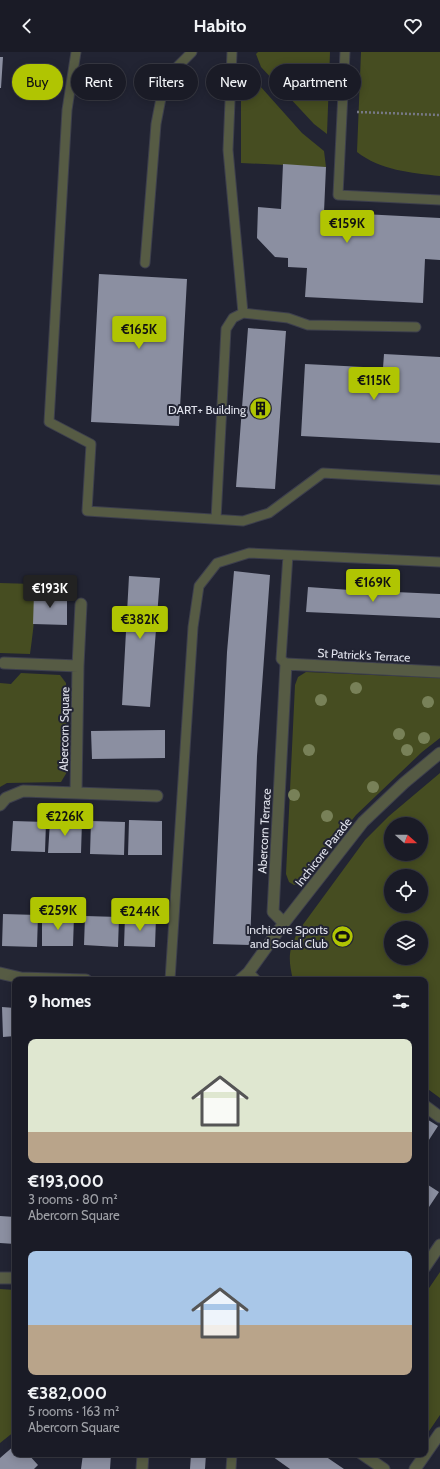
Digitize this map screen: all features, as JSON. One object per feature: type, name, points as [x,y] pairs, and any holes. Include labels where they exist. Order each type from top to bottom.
[{"type":"street","name":"Abercorn Square","points":[[76,793],[78,666],[81,604]]},
{"type":"street","points":[[4,663],[78,666]]},
{"type":"street","name":"St Patrick's Terrace","points":[[286,664],[440,672]]},
{"type":"street","name":"Abercorn Terrace","points":[[284,923],[273,912],[286,664]]},
{"type":"street","name":"Inchicore Parade","points":[[249,977],[284,923],[362,822],[404,783],[440,753]]},
{"type":"street","points":[[0,805],[6,798],[23,791],[157,796]]},
{"type":"street","points":[[0,973],[17,977]]},
{"type":"street","points":[[428,1108],[440,1117]]},
{"type":"street","points":[[428,1263],[440,1245]]},
{"type":"street","points":[[0,1278],[12,1278]]},
{"type":"street","points":[[428,1450],[440,1433]]},
{"type":"street","points":[[142,1469],[143,1457]]},
{"type":"street","points":[[366,1457],[384,1469]]},
{"type":"street","points":[[415,1469],[423,1457]]},
{"type":"lane","points":[[76,52],[66,110],[49,422],[91,444],[87,511],[243,521],[269,512],[322,473],[440,480]]},
{"type":"lane","points":[[145,263],[156,124],[162,93],[178,66],[192,52]]},
{"type":"lane","points":[[232,52],[228,150],[243,313]]},
{"type":"lane","points":[[344,52],[338,195],[440,200]]},
{"type":"lane","points":[[216,519],[226,329],[233,318],[243,313],[288,318],[308,325],[416,327]]},
{"type":"lane","points":[[170,977],[193,627],[199,586],[217,563],[249,553],[440,562]]},
{"type":"lane","points":[[286,664],[281,659],[288,555]]},
{"type":"lane","points":[[231,1469],[232,1457]]},
{"type":"path","points":[[342,112],[440,115]]},
{"type":"green space","points":[[258,52],[330,52],[330,64],[269,64],[269,76],[261,67],[256,54]]},
{"type":"green space","points":[[361,52],[440,52],[440,176],[396,170],[376,163],[357,152],[359,100],[361,100]]},
{"type":"green space","points":[[261,87],[269,96],[269,100],[272,100],[302,133],[324,151],[326,167],[241,163],[241,100],[261,100]]},
{"type":"green space","points":[[292,100],[328,100],[327,134],[314,124]]},
{"type":"green space","points":[[0,583],[33,584],[35,610],[30,654],[0,653]]},
{"type":"green space","points":[[306,672],[440,678],[440,738],[422,752],[356,815],[301,884],[294,885],[289,882],[286,874],[295,685],[298,677]]},
{"type":"green space","points":[[21,673],[60,675],[66,683],[67,772],[61,782],[7,783],[0,787],[0,683],[11,684]]},
{"type":"green space","name":"Inchicore Sports and Social Club","points":[[440,773],[440,1098],[428,1089],[428,977],[292,977],[290,954],[299,930],[365,840],[384,821],[384,861],[428,861],[428,817],[388,817]]},
{"type":"green space","points":[[440,1272],[440,1415],[428,1433],[428,1290]]},
{"type":"green space","points":[[0,1289],[12,1290],[12,1433],[0,1443]]},
{"type":"building","points":[[0,57],[3,57],[1,88],[0,88]]},
{"type":"building","points":[[283,164],[326,167],[324,212],[440,218],[440,260],[425,259],[423,303],[305,297],[307,268],[288,267],[288,258],[275,257],[257,238],[258,207],[281,209]]},
{"type":"building","points":[[99,274],[187,279],[179,426],[91,422]]},
{"type":"building","name":"DART+ Building","points":[[248,328],[286,331],[275,489],[236,487]]},
{"type":"building","points":[[384,354],[440,357],[440,443],[301,436],[305,364],[383,368]]},
{"type":"building","points":[[234,571],[270,575],[257,756],[250,945],[213,944],[227,652]]},
{"type":"building","points":[[129,576],[160,578],[150,707],[122,705]]},
{"type":"building","points":[[308,587],[440,594],[440,618],[306,612]]},
{"type":"building","points":[[34,593],[67,593],[67,625],[33,624]]},
{"type":"building","points":[[165,730],[165,758],[92,759],[91,731]]},
{"type":"building","points":[[129,820],[162,821],[162,855],[128,855]]},
{"type":"building","points":[[13,821],[46,822],[45,852],[11,851]]},
{"type":"building","points":[[50,821],[82,821],[81,853],[48,853]]},
{"type":"building","points":[[91,821],[125,822],[124,855],[90,854]]},
{"type":"building","points":[[3,914],[38,915],[37,947],[2,946]]},
{"type":"building","points":[[42,915],[74,916],[73,946],[42,946]]},
{"type":"building","points":[[85,916],[119,917],[118,947],[84,945]]},
{"type":"building","points":[[125,916],[156,917],[155,947],[124,946]]},
{"type":"building","points":[[2,1007],[12,1008],[12,1036],[3,1037]]},
{"type":"building","points":[[428,1120],[438,1126],[428,1141]]},
{"type":"building","points":[[428,1185],[439,1192],[428,1208]]},
{"type":"building","points":[[0,1216],[12,1217],[12,1244],[0,1243]]},
{"type":"building","points":[[12,1448],[12,1457],[31,1457],[38,1465],[34,1469],[0,1469],[0,1458]]},
{"type":"building","points":[[83,1457],[111,1457],[110,1469],[81,1469]]},
{"type":"building","points":[[191,1457],[206,1457],[205,1469],[190,1469]]},
{"type":"building","points":[[273,1457],[326,1457],[344,1469],[290,1469]]},
{"type":"place","name":"DART+ Building","points":[[261,409]]},
{"type":"place","name":"Inchicore Sports and Social Club","points":[[343,936]]}]
